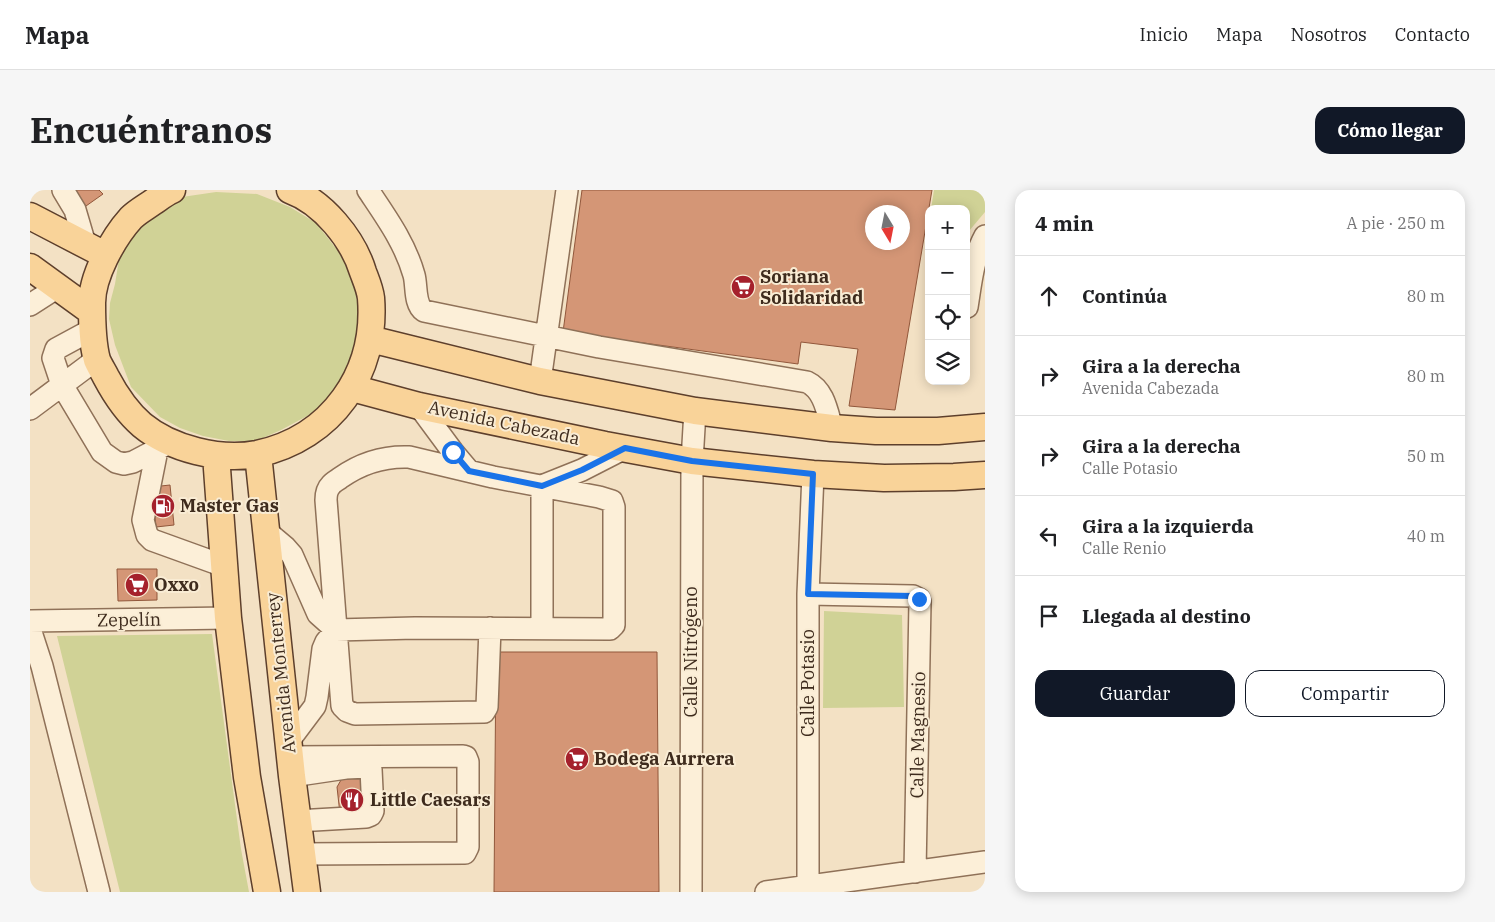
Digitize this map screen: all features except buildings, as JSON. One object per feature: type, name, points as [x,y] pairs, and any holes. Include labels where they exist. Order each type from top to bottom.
[{"type":"main road","points":[[172,190],[132,218],[95,250],[92,320],[97,359],[115,395],[164,446],[216,456],[258,454],[295,441],[327,418],[352,388],[364,365],[370,339],[371,296],[358,255],[334,220],[299,193],[290,190]]},
{"type":"main road","points":[[30,216],[95,250]]},
{"type":"main road","points":[[30,267],[58,287],[92,320]]},
{"type":"main road","points":[[370,339],[540,381],[695,411],[832,428],[876,431],[938,432],[985,427]]},
{"type":"main road","name":"Avenida Cabezada","points":[[352,388],[419,406],[692,461],[813,474],[884,478],[985,475]]},
{"type":"main road","name":"Avenida Monterrey","points":[[258,454],[297,821],[307,892]]},
{"type":"main road","points":[[216,456],[228,618],[247,777],[267,892]]},
{"type":"street","points":[[64,190],[95,250]]},
{"type":"street","points":[[368,190],[394,228],[407,253],[415,277],[419,307],[422,310],[599,347],[807,382],[819,391],[832,428]]},
{"type":"street","points":[[540,381],[567,190]]},
{"type":"street","points":[[973,307],[974,266],[979,248],[985,236]]},
{"type":"street","points":[[30,305],[58,287]]},
{"type":"street","points":[[92,320],[56,349],[54,353],[53,358],[62,385],[102,452],[116,462],[124,464],[133,462],[164,446]]},
{"type":"street","points":[[30,409],[97,359]]},
{"type":"street","points":[[419,406],[469,471]]},
{"type":"street","name":"Calle Nitrógeno","points":[[691,892],[692,461],[695,411]]},
{"type":"street","points":[[164,446],[143,520],[148,535],[152,540],[224,566]]},
{"type":"street","points":[[542,486],[582,470],[625,448]]},
{"type":"street","points":[[266,531],[292,555],[318,614],[336,630],[490,628],[608,629],[613,627],[614,507],[610,500],[469,471],[417,457],[397,456],[376,460],[331,484],[326,500],[336,630],[342,706],[347,712],[355,714],[482,713],[486,711],[490,628]]},
{"type":"street","name":"Calle Potasio","points":[[808,889],[808,594],[813,474]]},
{"type":"street","points":[[542,486],[542,628]]},
{"type":"street","name":"Calle Magnesio","points":[[808,594],[913,596],[919,599],[921,605],[915,872]]},
{"type":"street","name":"Zepelín","points":[[30,621],[228,618]]},
{"type":"street","points":[[30,629],[42,666],[99,892]]},
{"type":"street","points":[[290,758],[315,706],[318,697],[323,649],[330,636],[336,630]]},
{"type":"street","points":[[290,758],[464,756],[468,762],[468,847],[465,853],[301,854]]},
{"type":"street","points":[[290,758],[346,768],[368,767],[371,769],[373,812],[371,816],[297,821]]},
{"type":"street","points":[[766,892],[808,889],[985,862]]},
{"type":"green space","points":[[934,190],[985,190],[985,212],[970,230],[970,205],[932,205]]},
{"type":"green space","points":[[216,192],[257,194],[290,207],[316,223],[342,256],[356,290],[359,327],[353,363],[334,397],[309,415],[256,441],[229,441],[203,436],[180,428],[160,417],[131,387],[115,345],[109,319],[110,303],[119,259],[127,238],[154,214],[182,197]]},
{"type":"green space","points":[[824,611],[902,615],[904,707],[823,708]]},
{"type":"green space","points":[[212,634],[241,849],[249,892],[120,892],[57,636]]},
{"type":"place","name":"Soriana Solidaridad","points":[[743,287]]},
{"type":"place","name":"Master Gas","points":[[163,506]]},
{"type":"place","name":"Oxxo","points":[[137,585]]},
{"type":"place","name":"Bodega Aurrera","points":[[577,759]]},
{"type":"place","name":"Little Caesars","points":[[352,800]]},
{"type":"route","points":[[453,452],[469,471],[542,486],[582,470],[625,448],[692,461],[813,474],[808,594],[913,596],[919,599]]}]
